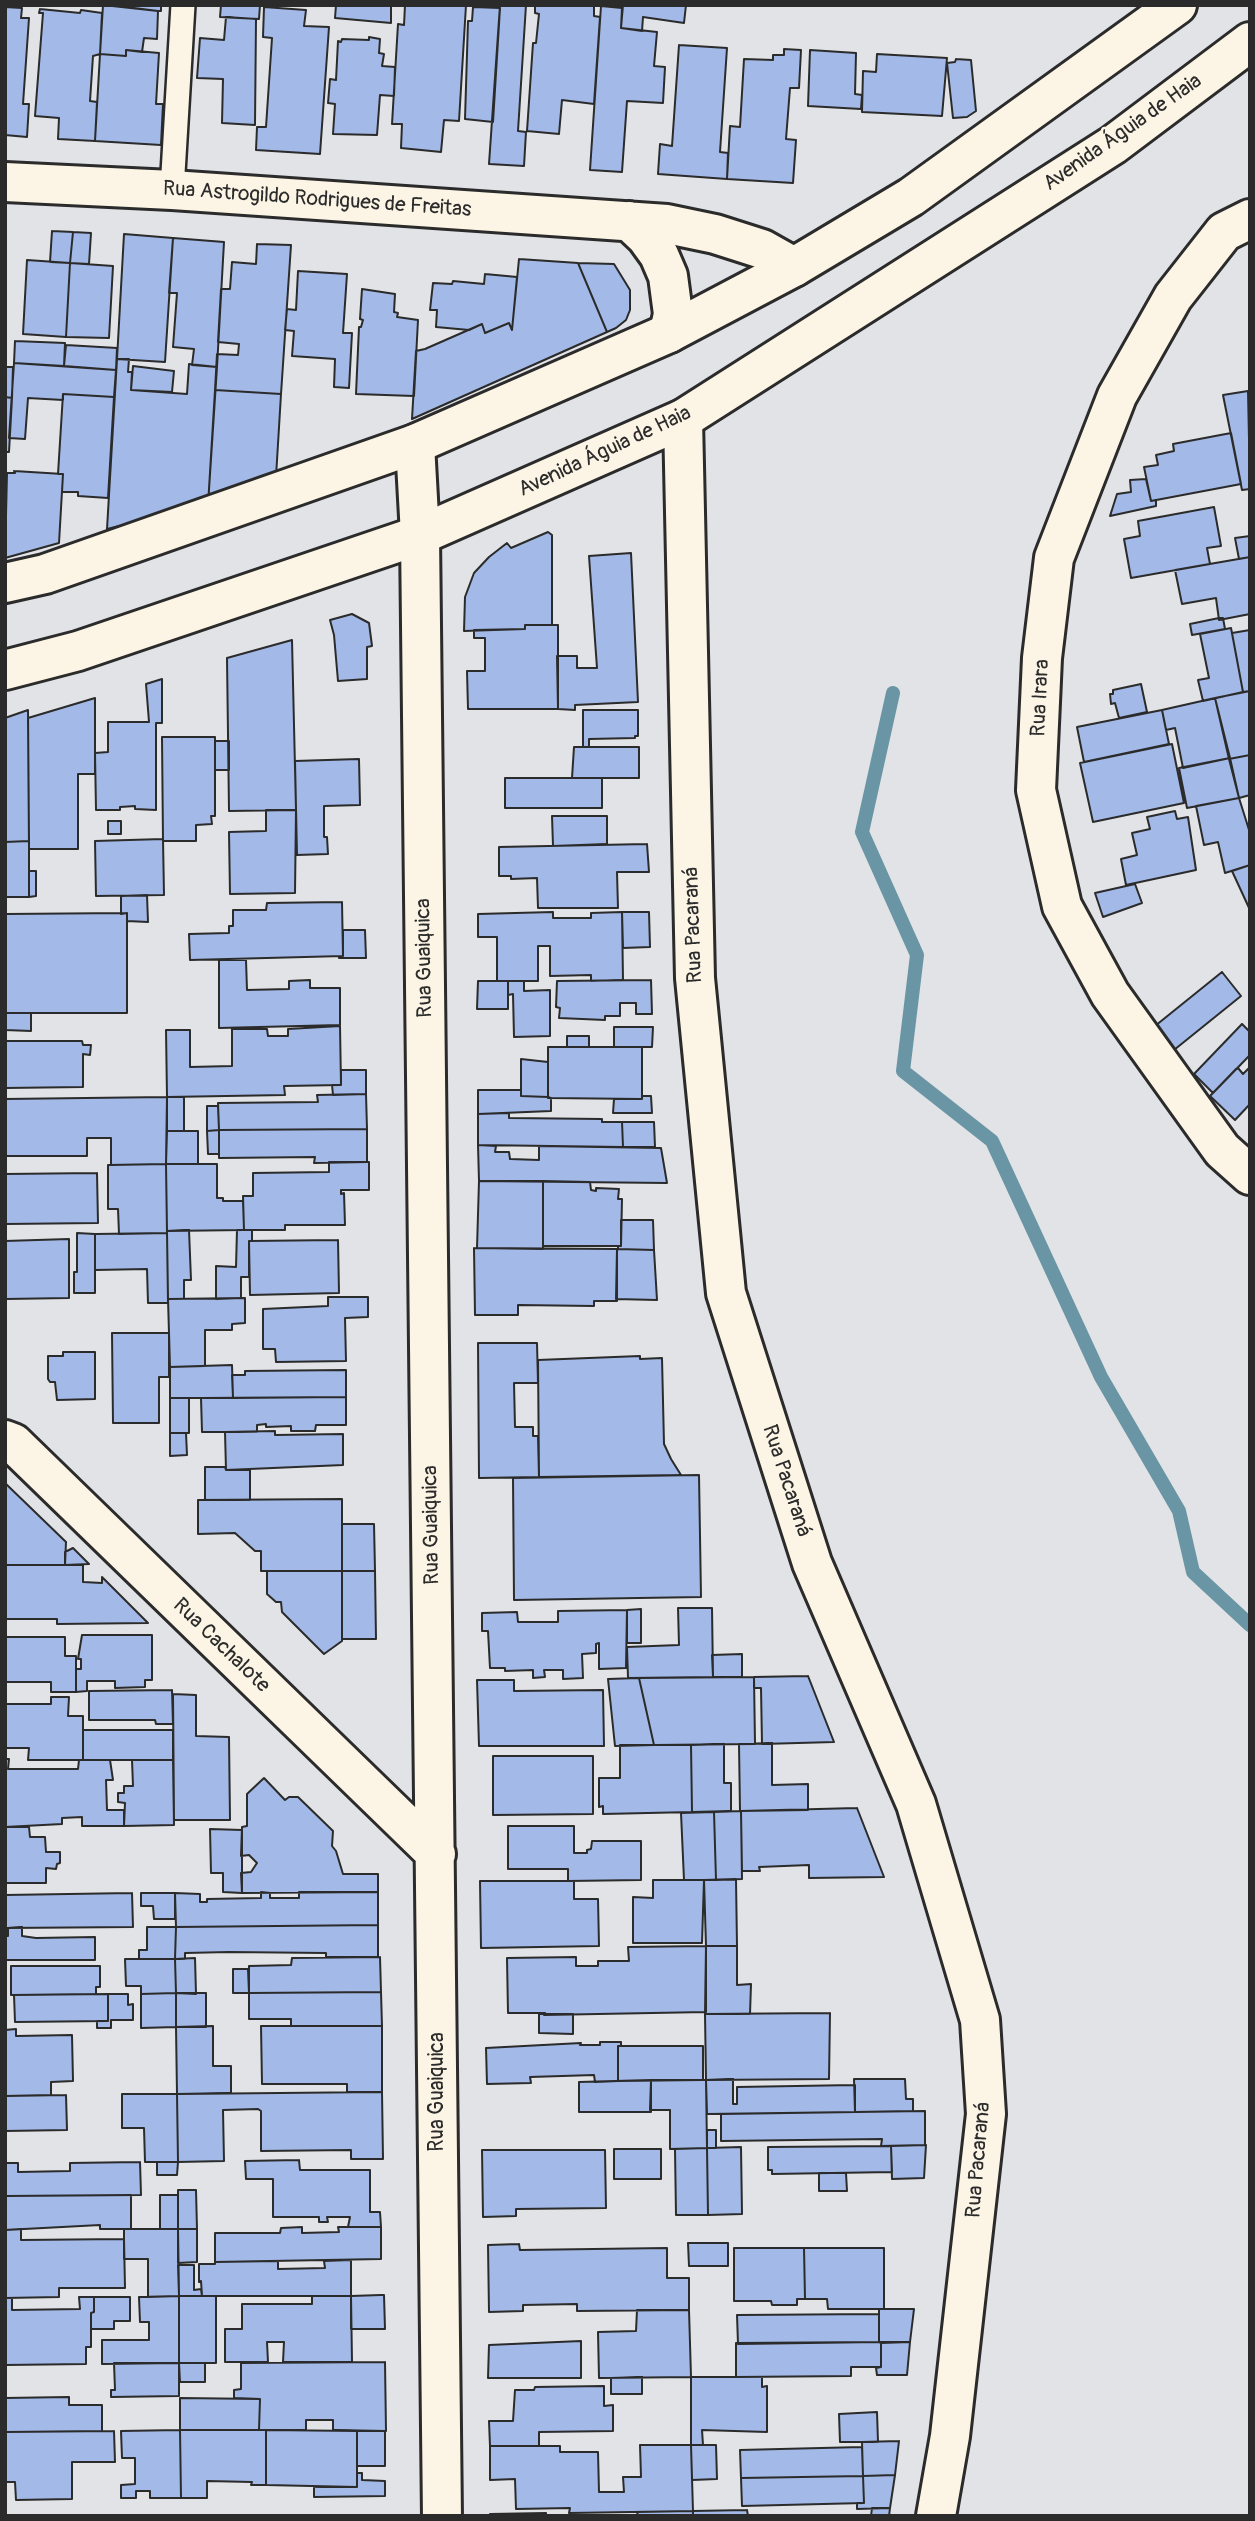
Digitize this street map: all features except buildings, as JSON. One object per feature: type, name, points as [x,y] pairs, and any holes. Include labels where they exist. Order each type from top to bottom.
[{"type":"street","points":[[5,583],[45,574],[415,444],[669,333],[794,267],[911,197],[1177,5]]},
{"type":"street","name":"Avenida Águia de Haia","points":[[5,670],[78,651],[420,535],[683,419],[1114,145],[1250,42]]},
{"type":"street","name":"Rua Astrogildo Rodrigues de Freitas","points":[[5,182],[172,190],[667,223],[715,234],[761,249],[794,267]]},
{"type":"street","name":"Rua Irara","points":[[1250,219],[1224,232],[1173,297],[1117,396],[1054,558],[1042,658],[1036,790],[1062,906],[1110,994],[1222,1150],[1250,1175]]},
{"type":"street","points":[[629,221],[646,237],[659,255],[668,276],[673,314],[669,333]]},
{"type":"street","name":"Rua Pacaraná","points":[[683,419],[695,978],[726,1293],[812,1563],[916,1804],[980,2020],[986,2114],[950,2436],[936,2516]]},
{"type":"street","name":"Rua Guaiquica","points":[[415,444],[420,535],[442,2516]]},
{"type":"street","name":"Rua Cachalote","points":[[5,1440],[13,1443],[436,1854]]},
{"type":"lane","points":[[172,190],[183,5]]},
{"type":"waterway","points":[[893,693],[862,832],[917,955],[903,1071],[992,1141],[1101,1377],[1179,1511],[1193,1572],[1250,1625]]}]
